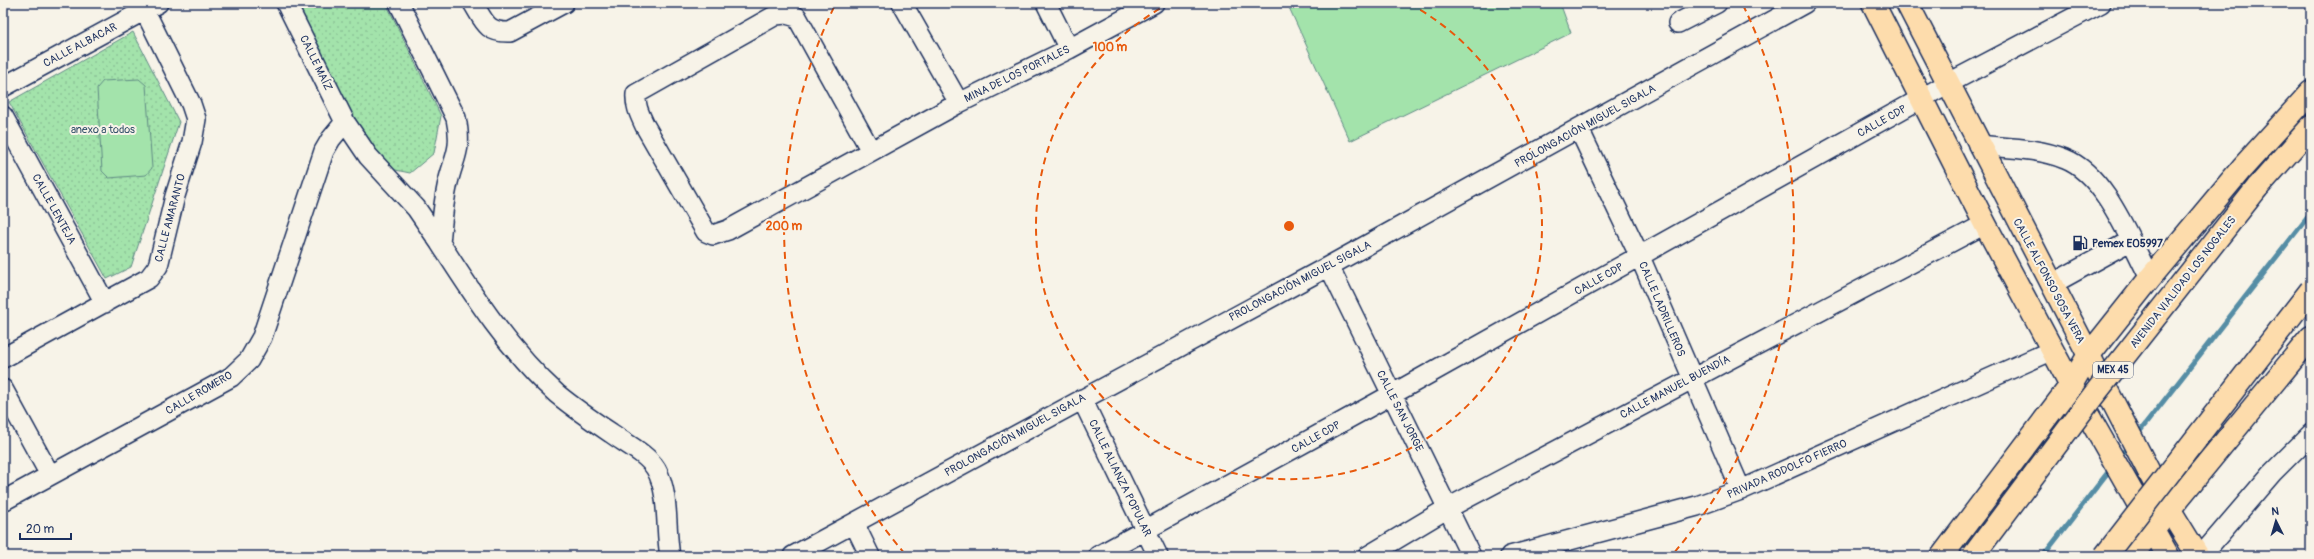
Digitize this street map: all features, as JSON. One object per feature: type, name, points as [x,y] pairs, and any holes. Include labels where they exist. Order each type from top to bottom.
[{"type":"main road","points":[[1873,3],[1985,224],[2001,251],[2071,384],[2168,556]]},
{"type":"main road","name":"CALLE ALFONSO SOSA VERA","points":[[1907,3],[1978,145],[2026,238],[2052,284],[2088,356],[2166,504],[2198,556]]},
{"type":"main road","points":[[1942,556],[2071,384],[2088,356],[2150,278],[2242,168],[2311,92]]},
{"type":"main road","name":"AVENIDA VIALIDAD LOS NOGALES","points":[[1973,556],[2092,396],[2257,188],[2311,126]]},
{"type":"main road","points":[[2001,251],[2026,238]]},
{"type":"main road","points":[[2105,556],[2311,290]]},
{"type":"main road","points":[[2131,556],[2149,523],[2311,337]]},
{"type":"street","name":"CALLE MAÍZ","points":[[286,3],[345,122],[368,156],[416,208],[509,341],[530,368],[559,395],[644,456],[655,469],[660,482],[665,510],[670,556]]},
{"type":"street","points":[[399,3],[456,118],[459,144],[447,186],[440,243]]},
{"type":"street","points":[[473,3],[487,26],[492,30],[500,32],[510,32],[564,3]]},
{"type":"street","name":"MINA DE LOS PORTALES","points":[[902,3],[958,103],[1069,49],[1154,3]]},
{"type":"street","points":[[1046,3],[1069,49]]},
{"type":"street","points":[[1678,23],[1717,3]]},
{"type":"street","name":"PROLONGACIÓN MIGUEL SIGALA","points":[[794,556],[1329,266],[1805,3]]},
{"type":"street","name":"CALLE CDP","points":[[1098,556],[1640,257],[1947,84],[2101,3]]},
{"type":"street","name":"CALLE ALBACAR","points":[[3,87],[148,5]]},
{"type":"street","name":"CALLE AMARANTO","points":[[3,358],[149,278],[158,266],[175,196],[195,130],[196,119],[191,104],[148,5]]},
{"type":"street","points":[[871,151],[797,17],[791,14],[776,15],[636,94],[635,102],[645,126],[706,232],[713,235],[728,230],[958,103]]},
{"type":"street","name":"CALLE LENTEJA","points":[[3,116],[105,303]]},
{"type":"street","name":"CALLE ROMERO","points":[[3,501],[231,377],[249,360],[262,337],[324,151],[331,139],[345,122]]},
{"type":"street","name":"CALLE LADRILLEROS","points":[[1579,129],[1640,257],[1741,490]]},
{"type":"street","points":[[1978,145],[2044,153],[2066,159],[2086,172],[2103,191],[2150,278]]},
{"type":"street","name":"CALLE MANUEL BUENDÍA","points":[[1368,556],[1448,508],[1985,224]]},
{"type":"street","points":[[2052,284],[2130,241]]},
{"type":"street","name":"CALLE SAN JORGE","points":[[1329,266],[1471,556]]},
{"type":"street","name":"PRIVADA RODOLFO FIERRO","points":[[1510,556],[1697,506],[1741,490],[2053,350]]},
{"type":"street","points":[[3,388],[50,475]]},
{"type":"street","name":"CALLE ALIANZA POPULAR","points":[[1082,399],[1158,556]]},
{"type":"street","points":[[2201,556],[2272,473],[2311,434]]},
{"type":"street","points":[[854,523],[870,556]]},
{"type":"green space","points":[[291,3],[386,3],[441,116],[434,153],[410,173],[386,168],[360,140]]},
{"type":"green space","points":[[1287,3],[1560,3],[1571,33],[1350,141]]},
{"type":"green space","name":"anexo a todos","points":[[133,32],[179,122],[131,267],[107,279],[9,102]]},
{"type":"green space","points":[[139,79],[146,85],[152,168],[146,175],[109,178],[102,171],[97,88],[103,81]]},
{"type":"waterway","points":[[2137,435],[2311,213]]},
{"type":"waterway","points":[[2118,459],[2129,445]]},
{"type":"waterway","points":[[2043,556],[2112,467]]},
{"type":"place","name":"Pemex E05997","points":[[2080,243]]}]
